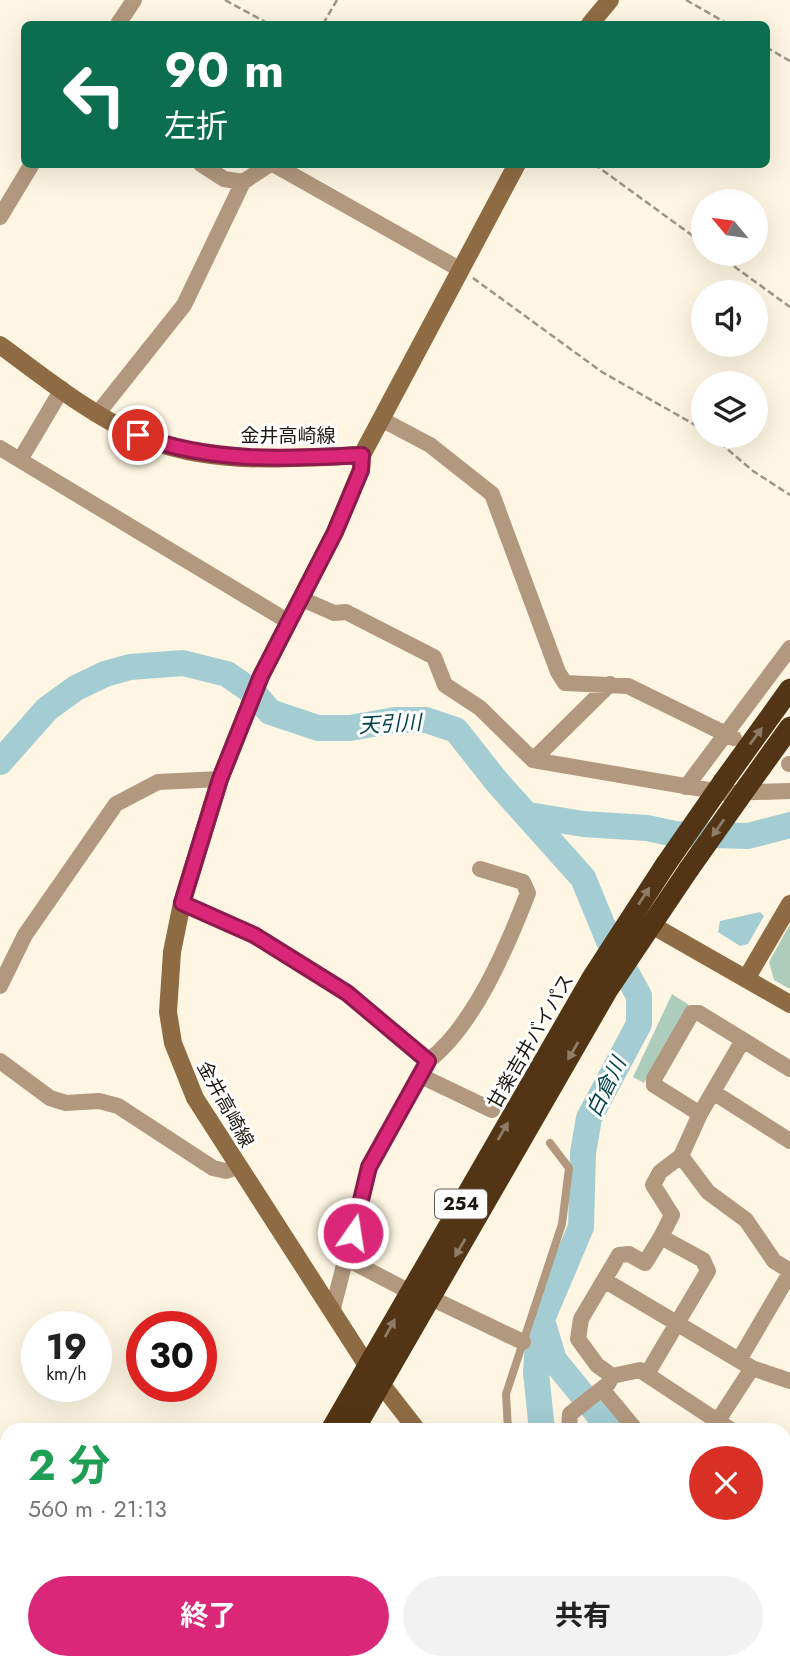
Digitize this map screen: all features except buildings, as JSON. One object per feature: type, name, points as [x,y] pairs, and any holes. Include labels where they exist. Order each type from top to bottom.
[{"type":"highway","name":"甘楽吉井バイパス","points":[[335,1423],[410,1292],[630,937],[666,864],[790,689]]},
{"type":"highway","name":"甘楽吉井バイパス","points":[[630,937],[650,924],[790,727]]},
{"type":"highway","name":"甘楽吉井バイパス","points":[[358,1423],[431,1298],[599,985]]},
{"type":"main road","points":[[592,21],[610,0]]},
{"type":"main road","points":[[362,455],[515,168]]},
{"type":"main road","name":"金井高崎線","points":[[0,345],[62,389],[138,435],[200,453],[284,459],[362,455],[361,470],[335,532],[261,676],[220,779],[182,903],[169,988],[173,1043],[195,1098],[368,1367],[411,1423]]},
{"type":"main road","points":[[746,979],[790,904]]},
{"type":"main road","points":[[650,924],[790,1004]]},
{"type":"street","points":[[120,21],[134,0]]},
{"type":"street","points":[[0,217],[30,168]]},
{"type":"street","points":[[207,168],[224,179],[243,183]]},
{"type":"street","points":[[99,413],[184,305],[243,183],[266,168]]},
{"type":"street","points":[[279,168],[461,270]]},
{"type":"street","points":[[20,460],[62,389]]},
{"type":"street","points":[[381,419],[430,444],[492,494],[558,673],[565,683],[576,686],[628,686],[730,736]]},
{"type":"street","points":[[0,448],[289,622]]},
{"type":"street","points":[[302,599],[334,613],[346,612],[434,657],[445,685],[480,708],[533,760],[726,793],[790,791]]},
{"type":"street","points":[[686,787],[730,736],[790,648]]},
{"type":"street","points":[[533,760],[610,684]]},
{"type":"street","points":[[0,986],[25,935],[116,804],[158,782],[220,779]]},
{"type":"street","points":[[332,1312],[369,1167],[419,1075],[428,1061],[446,1047],[503,958],[528,894],[523,882],[480,869]]},
{"type":"street","points":[[182,903],[254,935],[347,993],[428,1061]]},
{"type":"street","points":[[700,1114],[654,1085],[654,1079],[692,1013],[699,1013],[790,1069]]},
{"type":"street","points":[[630,1423],[602,1387],[597,1365],[578,1339],[581,1319],[619,1255],[629,1254],[645,1263],[661,1237],[672,1215],[653,1185],[660,1172],[681,1156],[700,1114],[743,1040]]},
{"type":"street","points":[[0,1061],[50,1098],[66,1103],[99,1101],[118,1106],[213,1168],[226,1171],[237,1167]]},
{"type":"street","points":[[419,1075],[492,1110]]},
{"type":"street","points":[[713,1092],[790,1141]]},
{"type":"street","points":[[681,1156],[708,1192],[746,1220],[774,1261],[790,1272],[719,1419]]},
{"type":"street","points":[[647,1374],[708,1270],[703,1261],[661,1237]]},
{"type":"street","points":[[347,1259],[410,1292]]},
{"type":"street","points":[[604,1280],[745,1364],[790,1381]]},
{"type":"street","points":[[431,1298],[523,1342]]},
{"type":"street","points":[[569,1423],[570,1414],[602,1387],[640,1370],[723,1423]]},
{"type":"lane","points":[[508,1423],[506,1394],[562,1224],[569,1168],[550,1143]]},
{"type":"path","points":[[225,0],[264,21]]},
{"type":"path","points":[[325,21],[337,0]]},
{"type":"path","points":[[686,0],[723,21]]},
{"type":"path","points":[[770,49],[790,61]]},
{"type":"path","points":[[600,168],[691,235]]},
{"type":"path","points":[[734,266],[790,307]]},
{"type":"path","points":[[461,270],[602,372],[691,423]]},
{"type":"path","points":[[726,448],[753,471],[790,495]]},
{"type":"green space","points":[[790,924],[790,989],[774,980],[769,962]]},
{"type":"green space","points":[[672,994],[689,1005],[644,1083],[633,1077]]},
{"type":"water","points":[[760,912],[764,916],[748,944],[740,946],[718,932],[720,921]]},
{"type":"waterway","name":"白倉川","points":[[0,762],[47,709],[76,688],[105,674],[130,667],[183,663],[227,674],[253,692],[270,712],[318,728],[350,728],[395,720],[426,720],[456,730],[497,782],[583,878],[609,941],[639,996],[639,1024],[589,1118],[583,1153],[581,1227],[542,1319],[538,1340],[536,1373],[541,1423]]},
{"type":"waterway","name":"天引川","points":[[529,815],[583,824],[647,828],[675,834],[748,836],[790,825]]},
{"type":"waterway","points":[[544,1327],[554,1360],[605,1423]]},
{"type":"route","points":[[138,435],[159,444],[235,457],[284,459],[362,455],[361,470],[335,532],[261,676],[220,779],[182,903],[254,935],[347,993],[428,1061],[410,1089],[369,1167],[353,1233]]}]
